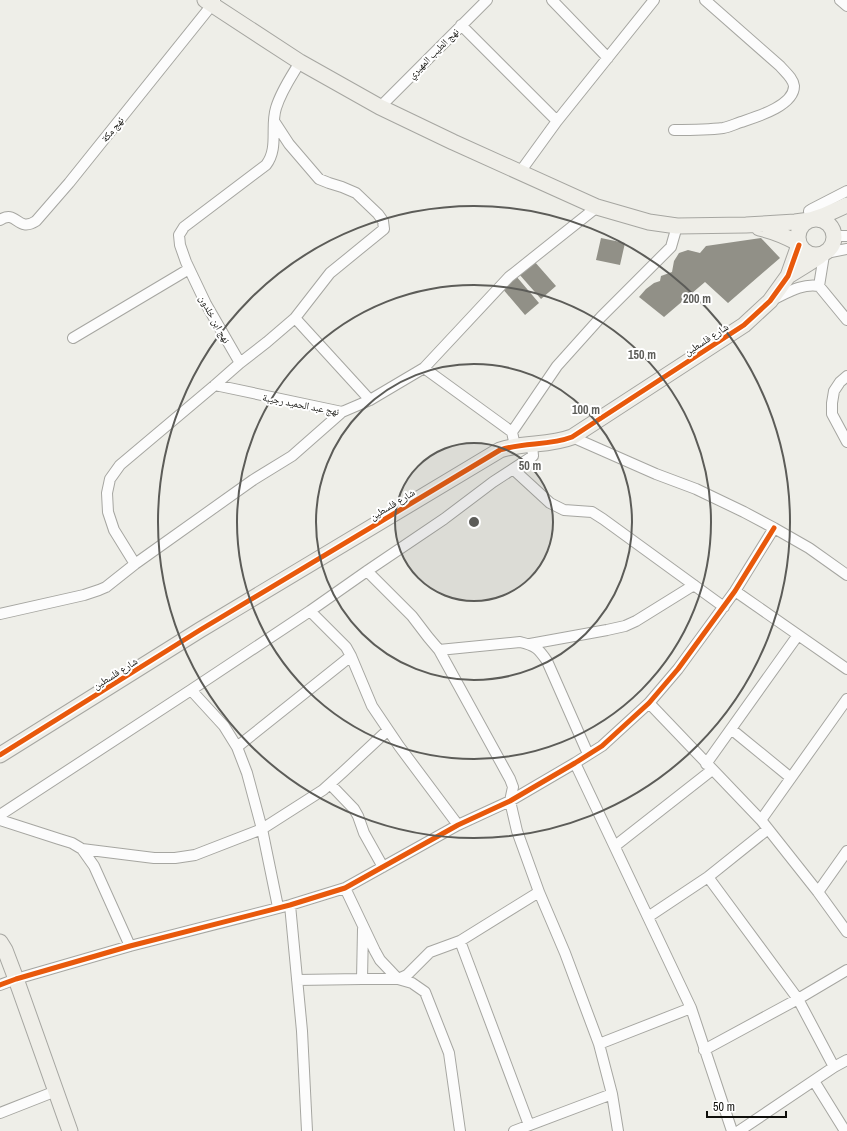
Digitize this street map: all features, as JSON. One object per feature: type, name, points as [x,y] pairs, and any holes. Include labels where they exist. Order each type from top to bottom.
[{"type":"street","name":"نهج الطيب المهيري","points":[[380,107],[487,0]]},
{"type":"street","points":[[552,0],[608,58]]},
{"type":"street","points":[[520,172],[557,121],[654,0]]},
{"type":"street","points":[[674,130],[724,128],[761,116],[789,98],[794,86],[791,78],[780,66],[705,0]]},
{"type":"street","points":[[840,0],[847,6]]},
{"type":"street","points":[[211,2],[300,62],[380,107],[556,189],[597,207],[621,215],[649,222],[677,226],[746,225],[795,222],[811,219],[825,215],[847,205]]},
{"type":"street","name":"نهج مكة","points":[[0,220],[9,216],[27,225],[36,221],[70,183],[211,2]]},
{"type":"street","points":[[462,25],[557,121]]},
{"type":"street","name":"نهج ابن خلدون","points":[[240,364],[206,304],[180,245],[179,235],[184,227],[266,164],[270,159],[272,154],[275,109],[280,95],[300,62]]},
{"type":"street","points":[[134,564],[114,530],[108,512],[107,493],[110,479],[120,465],[295,318],[330,273],[384,229],[383,221],[378,214],[356,193],[319,179],[289,144],[274,121]]},
{"type":"street","points":[[811,219],[810,211],[812,209],[847,191]]},
{"type":"street","name":"نهج عبد الحميد رجيبة","points":[[215,385],[342,412],[370,400],[424,368],[509,277],[597,207]]},
{"type":"street","points":[[788,276],[831,248],[838,235],[839,222],[847,214]]},
{"type":"street","points":[[788,276],[798,244],[798,234],[804,223],[811,219],[819,219],[831,226],[838,235]]},
{"type":"street","points":[[746,225],[787,237],[798,244],[807,254],[813,256],[847,249]]},
{"type":"street","points":[[424,368],[513,439],[557,366],[601,317],[671,247],[677,226]]},
{"type":"street","points":[[819,286],[823,254]]},
{"type":"street","points":[[73,338],[190,269]]},
{"type":"street","name":"شارع فلسطين","points":[[0,755],[206,626],[500,450],[513,439],[532,444],[554,442],[572,437],[744,325],[770,301],[788,276]]},
{"type":"street","points":[[770,301],[802,286],[819,286],[847,320]]},
{"type":"street","points":[[295,318],[370,400]]},
{"type":"street","points":[[847,376],[840,382],[834,391],[832,403],[832,414],[847,442]]},
{"type":"street","points":[[2,613],[84,595],[106,587],[134,564],[253,480],[292,456],[342,412]]},
{"type":"street","points":[[572,437],[656,474],[696,489],[774,528],[810,548],[847,575]]},
{"type":"street","points":[[0,815],[310,611],[444,519],[533,456],[532,444]]},
{"type":"street","points":[[513,469],[550,503],[564,510],[592,512],[724,607]]},
{"type":"street","points":[[0,985],[130,946],[290,905],[345,888],[458,825],[510,801],[575,763],[602,746],[649,702],[678,669],[736,592],[774,528]]},
{"type":"street","points":[[367,571],[412,616],[439,650],[510,779],[513,787],[510,801],[517,831],[539,892],[565,953],[599,1044],[612,1094],[618,1131]]},
{"type":"street","points":[[530,644],[625,626],[636,621],[694,585]]},
{"type":"street","points":[[736,592],[847,669]]},
{"type":"street","points":[[310,611],[346,647],[372,706],[399,746],[458,825]]},
{"type":"street","points":[[616,846],[709,767],[731,729],[798,635]]},
{"type":"street","points":[[439,650],[520,642],[530,644],[537,648],[547,661],[588,754]]},
{"type":"street","points":[[236,747],[351,656]]},
{"type":"street","points":[[191,690],[224,726],[236,747],[247,773],[262,829],[278,907]]},
{"type":"street","points":[[761,820],[847,699]]},
{"type":"street","points":[[649,702],[709,767],[761,820],[818,892],[847,932]]},
{"type":"street","points":[[731,729],[791,778]]},
{"type":"street","points":[[0,820],[66,841],[82,849],[154,858],[175,858],[195,855],[262,829],[323,790],[388,730]]},
{"type":"street","points":[[575,763],[616,846],[690,1008],[732,1131]]},
{"type":"street","points":[[330,784],[354,809],[364,833],[383,867]]},
{"type":"street","points":[[648,916],[708,877],[768,829]]},
{"type":"street","points":[[82,849],[94,866],[130,946]]},
{"type":"street","points":[[818,892],[847,851]]},
{"type":"street","points":[[708,877],[798,999],[834,1068]]},
{"type":"street","points":[[345,888],[380,960],[398,979]]},
{"type":"street","points":[[398,979],[407,975],[430,952],[460,941],[539,892]]},
{"type":"street","points":[[290,905],[302,1031],[306,1131]]},
{"type":"street","points":[[362,979],[363,925]]},
{"type":"street","points":[[460,941],[529,1125]]},
{"type":"street","points":[[0,942],[5,950],[16,979],[70,1131]]},
{"type":"street","points":[[704,1050],[798,999],[847,970]]},
{"type":"street","points":[[297,980],[398,979],[412,983],[425,992],[449,1053],[460,1131]]},
{"type":"street","points":[[599,1044],[690,1008]]},
{"type":"street","points":[[739,1131],[847,1060]]},
{"type":"street","points":[[814,1081],[844,1131]]},
{"type":"street","points":[[0,1113],[56,1091]]},
{"type":"street","points":[[514,1131],[612,1094]]},
{"type":"building","points":[[601,238],[625,243],[620,265],[596,260]]},
{"type":"building","points":[[761,238],[780,258],[728,303],[705,282],[664,317],[639,297],[646,289],[654,283],[660,281],[661,276],[672,272],[674,261],[679,253],[688,250],[700,253],[706,246]]},
{"type":"building","points":[[534,261],[556,286],[541,299],[519,274]]},
{"type":"building","points":[[516,276],[539,303],[525,315],[502,288]]},
{"type":"cycle path","points":[[0,755],[200,630],[500,450],[518,446],[554,442],[572,437],[744,325],[770,301],[788,276],[799,245]]},
{"type":"cycle path","points":[[0,985],[130,946],[290,905],[345,888],[458,825],[510,801],[575,763],[602,746],[649,703],[678,669],[735,591],[774,528]]}]
